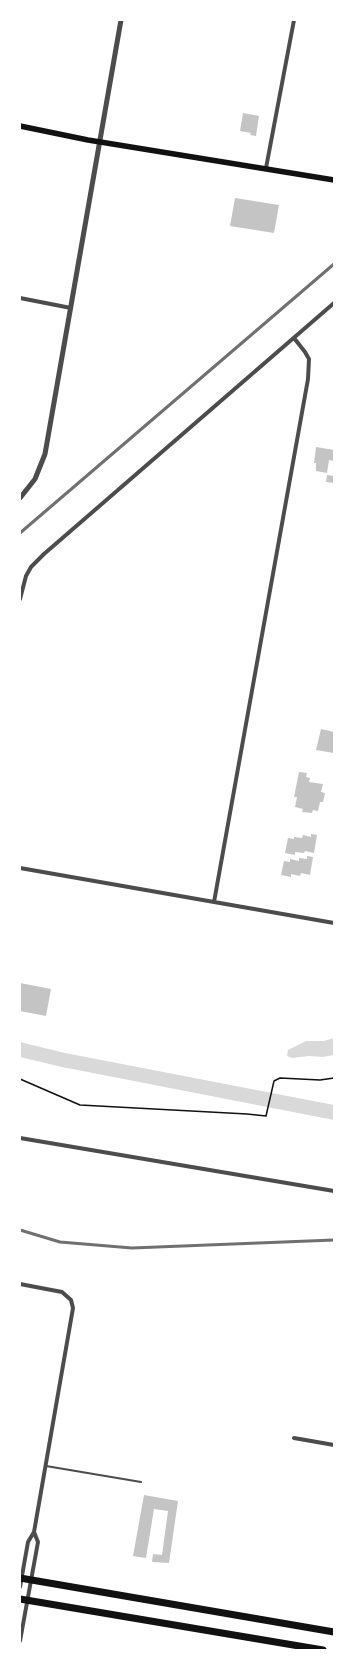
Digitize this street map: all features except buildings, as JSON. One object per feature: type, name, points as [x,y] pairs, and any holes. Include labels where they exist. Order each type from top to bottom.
[{"type":"highway","points":[[21,1578],[334,1632]]},
{"type":"highway","points":[[20,1599],[323,1650]]},
{"type":"main road","points":[[20,126],[100,142],[334,180]]},
{"type":"street","points":[[20,498],[35,479],[45,454],[121,20]]},
{"type":"street","points":[[266,168],[294,20]]},
{"type":"street","points":[[20,298],[71,308]]},
{"type":"street","points":[[20,599],[23,582],[31,567],[44,554],[334,303]]},
{"type":"street","points":[[214,902],[308,379],[309,359],[294,338]]},
{"type":"street","points":[[20,868],[334,923]]},
{"type":"street","points":[[20,1138],[334,1191]]},
{"type":"street","points":[[20,1284],[62,1292],[71,1300],[72,1308],[71,1324],[34,1532],[28,1542],[20,1587]]},
{"type":"street","points":[[294,1438],[334,1445]]},
{"type":"street","points":[[20,1641],[38,1542],[34,1532]]},
{"type":"lane","points":[[46,1466],[141,1482]]},
{"type":"path","points":[[20,1079],[80,1105],[266,1116],[274,1080],[280,1078],[320,1080],[334,1078]]},
{"type":"shaded area","points":[[334,1038],[334,1055],[292,1058],[287,1056],[288,1050],[306,1041],[324,1041]]},
{"type":"shaded area","points":[[20,1042],[65,1053],[334,1105],[334,1120],[62,1067],[20,1057]]},
{"type":"railway","points":[[20,533],[334,264]]},
{"type":"railway","points":[[20,1230],[60,1242],[132,1248],[334,1240]]}]
